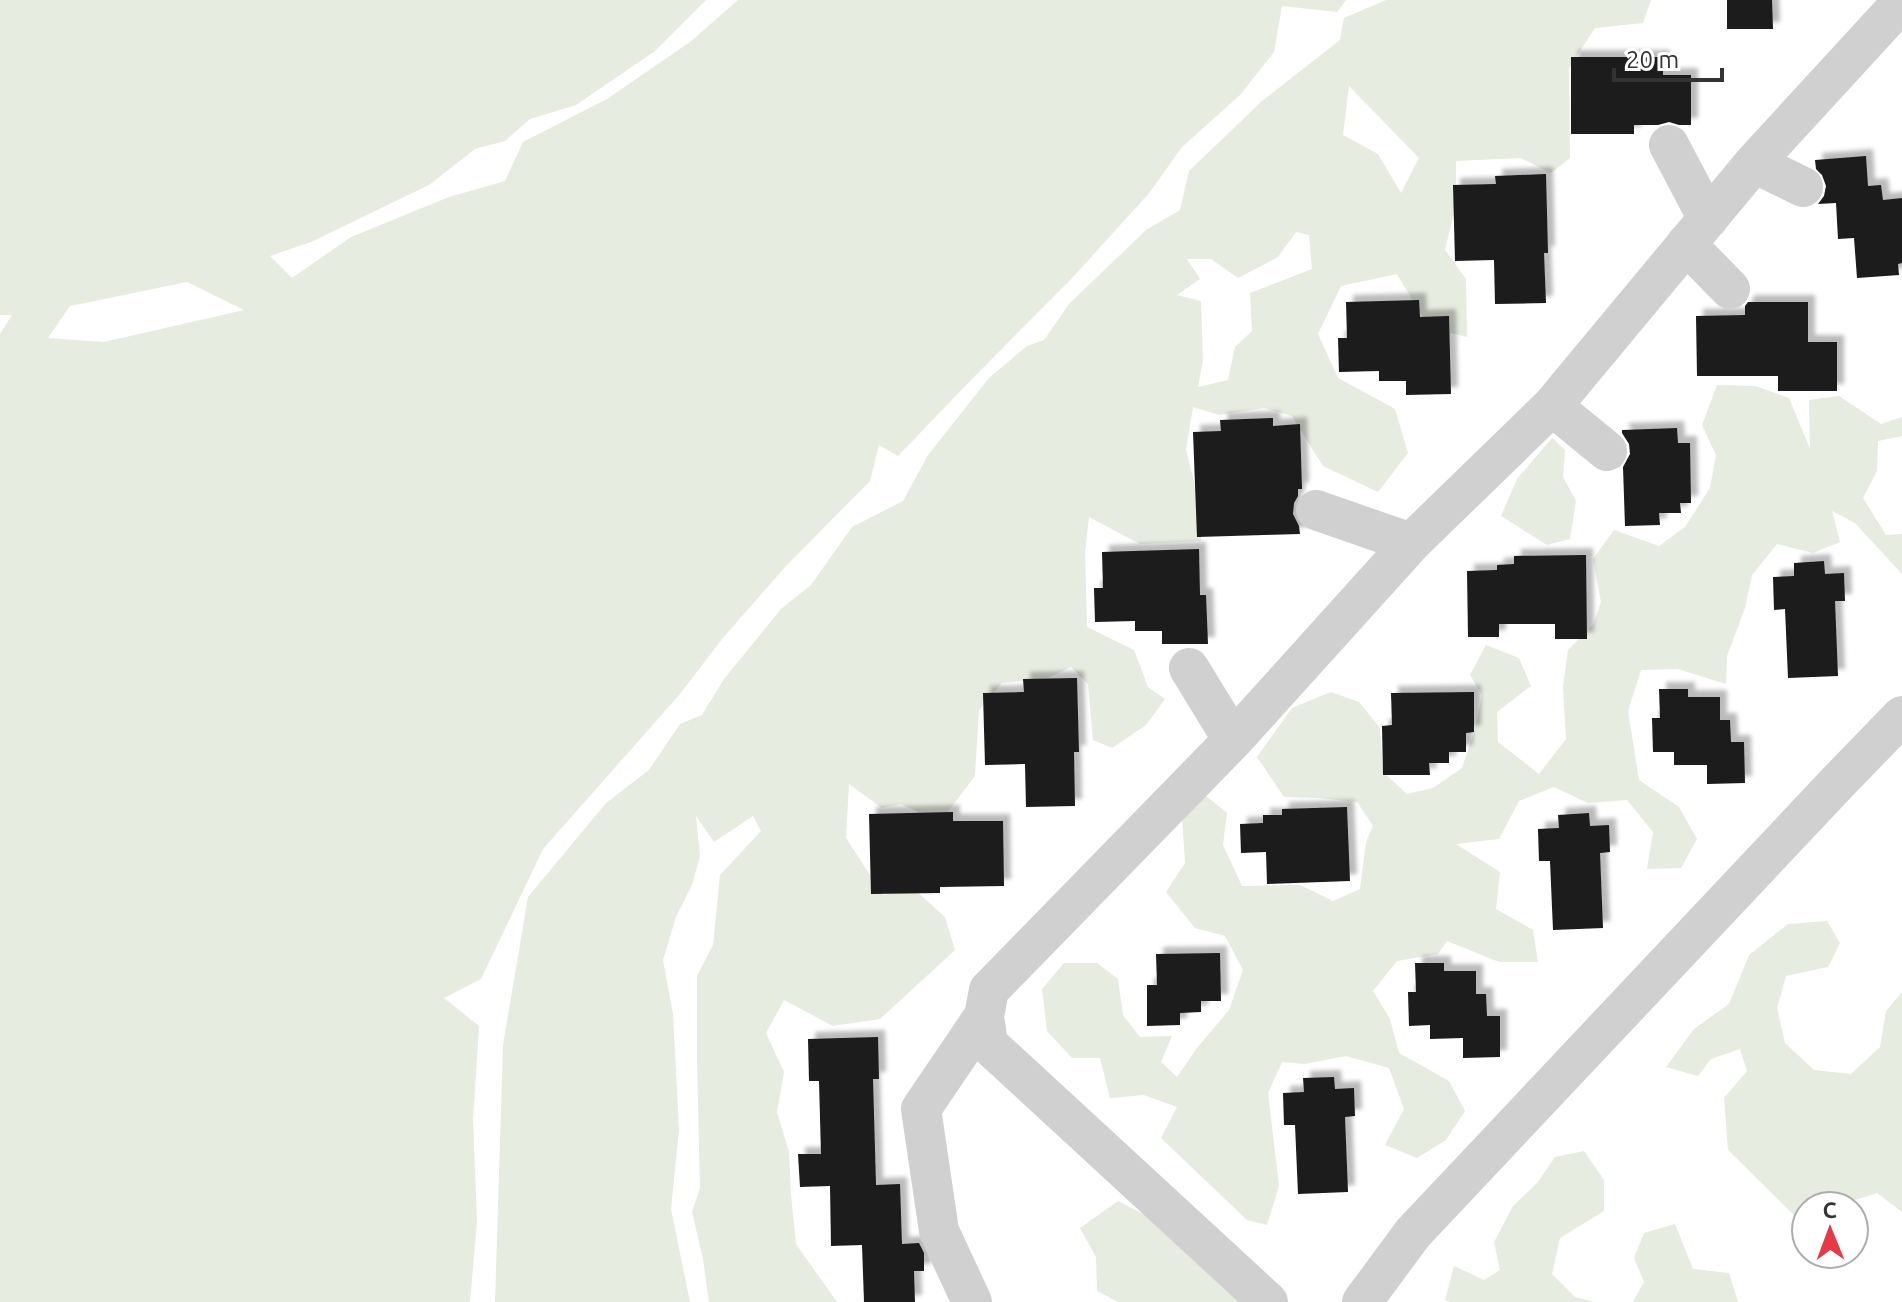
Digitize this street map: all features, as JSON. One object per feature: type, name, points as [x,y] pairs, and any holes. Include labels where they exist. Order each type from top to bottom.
[{"type":"lane","points":[[1268,1302],[988,1044],[984,1016],[989,990],[1233,740],[1411,543],[1552,406],[1754,163],[1902,2]]},
{"type":"lane","points":[[1669,145],[1697,232],[1730,289]]},
{"type":"lane","points":[[1754,163],[1803,187]]},
{"type":"lane","points":[[1552,406],[1607,451]]},
{"type":"lane","points":[[1316,510],[1411,543]]},
{"type":"lane","points":[[1189,668],[1233,740]]},
{"type":"lane","points":[[1362,1302],[1413,1233],[1902,716]]},
{"type":"lane","points":[[972,1302],[939,1231],[921,1109],[984,1016]]},
{"type":"shaded area","points":[[0,0],[706,0],[655,51],[576,105],[530,119],[505,141],[475,149],[429,185],[311,242],[270,256],[292,278],[351,237],[449,197],[505,181],[523,142],[607,99],[690,42],[738,0],[1346,0],[1337,12],[1282,6],[1274,52],[1240,95],[1182,147],[1150,192],[1074,276],[898,456],[879,445],[870,481],[786,566],[722,639],[680,694],[543,849],[481,979],[444,998],[479,1026],[473,1120],[477,1221],[470,1302],[0,1302],[0,334],[12,315],[0,315]],"holes":[[[187,282],[244,310],[104,342],[48,338],[70,306]]]},
{"type":"shaded area","points":[[1386,0],[1651,0],[1643,23],[1595,28],[1569,68],[1570,158],[1551,173],[1521,158],[1456,161],[1456,204],[1445,250],[1466,279],[1467,337],[1429,328],[1397,274],[1341,286],[1318,334],[1338,378],[1395,409],[1408,453],[1378,492],[1323,466],[1292,416],[1264,408],[1219,415],[1193,407],[1186,450],[1199,502],[1201,541],[1140,544],[1089,517],[1085,552],[1087,627],[1134,650],[1148,687],[1165,699],[1146,725],[1112,748],[1093,740],[1088,684],[1071,667],[1048,678],[1002,683],[979,710],[975,776],[940,822],[901,804],[882,808],[849,784],[846,838],[883,895],[915,890],[945,917],[955,950],[880,1019],[833,1026],[784,1000],[766,1033],[784,1072],[777,1112],[789,1152],[796,1244],[837,1302],[709,1302],[692,1212],[700,1188],[697,976],[713,945],[720,875],[761,831],[753,816],[714,842],[696,816],[700,856],[663,960],[673,1014],[679,1130],[671,1209],[690,1302],[495,1302],[503,1045],[528,897],[606,803],[649,770],[680,724],[702,715],[724,679],[781,609],[811,585],[852,527],[903,501],[928,455],[989,378],[1027,346],[1044,340],[1069,304],[1146,230],[1180,210],[1189,171],[1262,101],[1340,40],[1344,18]],"holes":[[[1349,86],[1419,158],[1401,193],[1378,154],[1343,135]],[[1296,232],[1309,235],[1312,269],[1250,293],[1252,331],[1235,347],[1228,380],[1198,387],[1203,360],[1201,301],[1177,295],[1200,279],[1187,259],[1211,259],[1238,278],[1278,257]]]},
{"type":"shaded area","points":[[1717,385],[1755,386],[1789,398],[1810,449],[1809,400],[1839,396],[1881,424],[1902,417],[1902,436],[1878,441],[1877,471],[1863,498],[1886,535],[1902,534],[1902,574],[1855,523],[1832,511],[1840,542],[1813,553],[1777,544],[1752,575],[1745,608],[1727,656],[1726,684],[1678,669],[1641,670],[1628,711],[1639,780],[1679,807],[1697,839],[1681,868],[1647,869],[1653,832],[1627,800],[1588,803],[1554,787],[1519,801],[1499,839],[1456,844],[1500,872],[1496,909],[1533,930],[1538,962],[1499,962],[1447,941],[1438,954],[1397,961],[1373,991],[1390,1019],[1399,1053],[1449,1081],[1465,1111],[1446,1140],[1417,1158],[1385,1145],[1404,1109],[1389,1068],[1346,1056],[1305,1064],[1282,1062],[1268,1093],[1279,1186],[1267,1225],[1247,1220],[1161,1138],[1177,1107],[1144,1095],[1110,1098],[1100,1058],[1072,1058],[1047,1031],[1042,989],[1064,963],[1097,963],[1118,979],[1123,1015],[1140,1037],[1172,1036],[1161,1062],[1177,1077],[1229,1010],[1243,970],[1225,936],[1195,928],[1166,892],[1185,863],[1182,816],[1205,795],[1227,813],[1223,845],[1242,886],[1300,885],[1333,901],[1360,889],[1366,842],[1373,826],[1357,802],[1284,797],[1257,757],[1292,708],[1331,692],[1359,702],[1380,728],[1383,772],[1407,794],[1433,788],[1462,768],[1482,695],[1470,675],[1486,645],[1519,658],[1531,686],[1497,712],[1498,742],[1539,774],[1566,739],[1563,687],[1568,650],[1593,625],[1601,602],[1593,559],[1614,530],[1659,546],[1685,527],[1710,488],[1716,455],[1702,425]]},
{"type":"shaded area","points":[[1552,438],[1565,450],[1563,477],[1576,501],[1570,539],[1547,545],[1501,516],[1517,479]]},
{"type":"shaded area","points":[[1827,921],[1840,943],[1828,967],[1786,976],[1777,1008],[1785,1043],[1814,1070],[1851,1074],[1880,1047],[1886,1011],[1902,992],[1902,1212],[1877,1193],[1870,1195],[1870,1190],[1790,1190],[1790,1211],[1728,1150],[1724,1098],[1747,1071],[1740,1049],[1711,1059],[1698,1076],[1666,1067],[1694,1029],[1729,1004],[1749,955],[1788,924]]},
{"type":"shaded area","points":[[1584,1151],[1604,1180],[1604,1211],[1560,1238],[1552,1274],[1575,1297],[1595,1302],[1445,1300],[1454,1266],[1484,1280],[1500,1270],[1494,1242],[1513,1206],[1538,1182],[1555,1157]]},
{"type":"shaded area","points":[[1118,1201],[1157,1221],[1246,1302],[1118,1302],[1097,1291],[1096,1257],[1080,1228]]},
{"type":"shaded area","points":[[1675,1224],[1693,1269],[1729,1273],[1738,1302],[1633,1302],[1644,1282],[1634,1258],[1644,1233]]},
{"type":"building","points":[[1727,0],[1772,0],[1773,29],[1727,29]]},
{"type":"building","points":[[1571,57],[1663,57],[1663,75],[1691,75],[1691,125],[1669,122],[1634,125],[1634,134],[1571,134]]},
{"type":"building","points":[[1866,156],[1868,186],[1881,185],[1883,200],[1902,198],[1902,263],[1898,264],[1899,275],[1857,278],[1854,238],[1838,239],[1836,203],[1818,204],[1826,186],[1816,169],[1815,160]]},
{"type":"building","points":[[1546,174],[1546,303],[1495,304],[1494,260],[1455,261],[1453,185],[1496,184],[1495,176]]},
{"type":"building","points":[[1419,300],[1420,317],[1449,316],[1451,394],[1406,395],[1406,381],[1379,381],[1379,371],[1339,372],[1338,338],[1347,338],[1346,302]]},
{"type":"building","points":[[1748,302],[1808,302],[1808,342],[1837,342],[1837,391],[1778,391],[1778,376],[1697,376],[1696,316],[1745,315]]},
{"type":"building","points":[[1273,418],[1273,426],[1300,424],[1302,489],[1298,489],[1293,514],[1300,534],[1197,537],[1193,432],[1221,431],[1220,420]]},
{"type":"building","points":[[1677,428],[1678,443],[1690,443],[1691,503],[1680,503],[1681,513],[1659,513],[1660,525],[1625,526],[1623,467],[1630,454],[1622,430]]},
{"type":"building","points":[[1199,549],[1200,595],[1206,595],[1208,644],[1162,644],[1162,631],[1135,631],[1135,621],[1095,622],[1094,588],[1103,588],[1102,552]]},
{"type":"building","points":[[1586,555],[1587,639],[1555,639],[1555,624],[1499,624],[1499,637],[1468,637],[1467,571],[1497,570],[1497,565],[1514,564],[1514,556]]},
{"type":"building","points":[[1824,561],[1825,574],[1844,573],[1845,601],[1835,601],[1838,676],[1788,678],[1785,609],[1774,610],[1773,577],[1794,576],[1794,563]]},
{"type":"building","points":[[1077,678],[1079,752],[1074,752],[1075,806],[1026,807],[1025,764],[985,765],[983,693],[1024,692],[1023,679]]},
{"type":"building","points":[[1659,689],[1688,689],[1688,697],[1720,697],[1720,720],[1730,720],[1731,742],[1744,742],[1745,783],[1707,784],[1707,765],[1674,765],[1674,752],[1653,752],[1652,718],[1660,718]]},
{"type":"building","points":[[1474,692],[1474,732],[1466,733],[1466,752],[1449,752],[1449,763],[1429,763],[1430,775],[1383,775],[1382,726],[1392,725],[1391,693]]},
{"type":"building","points":[[1347,807],[1350,881],[1267,884],[1266,852],[1241,853],[1240,824],[1263,823],[1263,815],[1282,815],[1282,809]]},
{"type":"building","points":[[953,812],[953,821],[1003,821],[1004,886],[940,887],[940,893],[871,894],[869,814]]},
{"type":"building","points":[[1589,813],[1590,826],[1609,825],[1610,852],[1600,853],[1603,928],[1553,930],[1550,861],[1539,861],[1538,829],[1559,828],[1558,815]]},
{"type":"building","points":[[1220,953],[1221,1001],[1201,1001],[1201,1012],[1180,1013],[1180,1025],[1147,1026],[1147,985],[1157,985],[1156,954]]},
{"type":"building","points":[[1415,963],[1444,963],[1444,971],[1476,971],[1476,994],[1486,994],[1487,1016],[1500,1016],[1500,1057],[1463,1058],[1463,1038],[1430,1039],[1430,1025],[1409,1026],[1408,992],[1416,992]]},
{"type":"building","points":[[878,1037],[879,1079],[873,1079],[876,1185],[900,1184],[902,1244],[919,1243],[924,1253],[924,1271],[914,1271],[915,1302],[864,1302],[862,1245],[831,1246],[830,1186],[800,1187],[798,1154],[821,1154],[819,1081],[809,1081],[808,1039]]},
{"type":"building","points":[[1334,1077],[1335,1089],[1354,1088],[1355,1116],[1345,1117],[1348,1192],[1298,1194],[1295,1125],[1284,1125],[1283,1093],[1304,1092],[1303,1078]]}]
